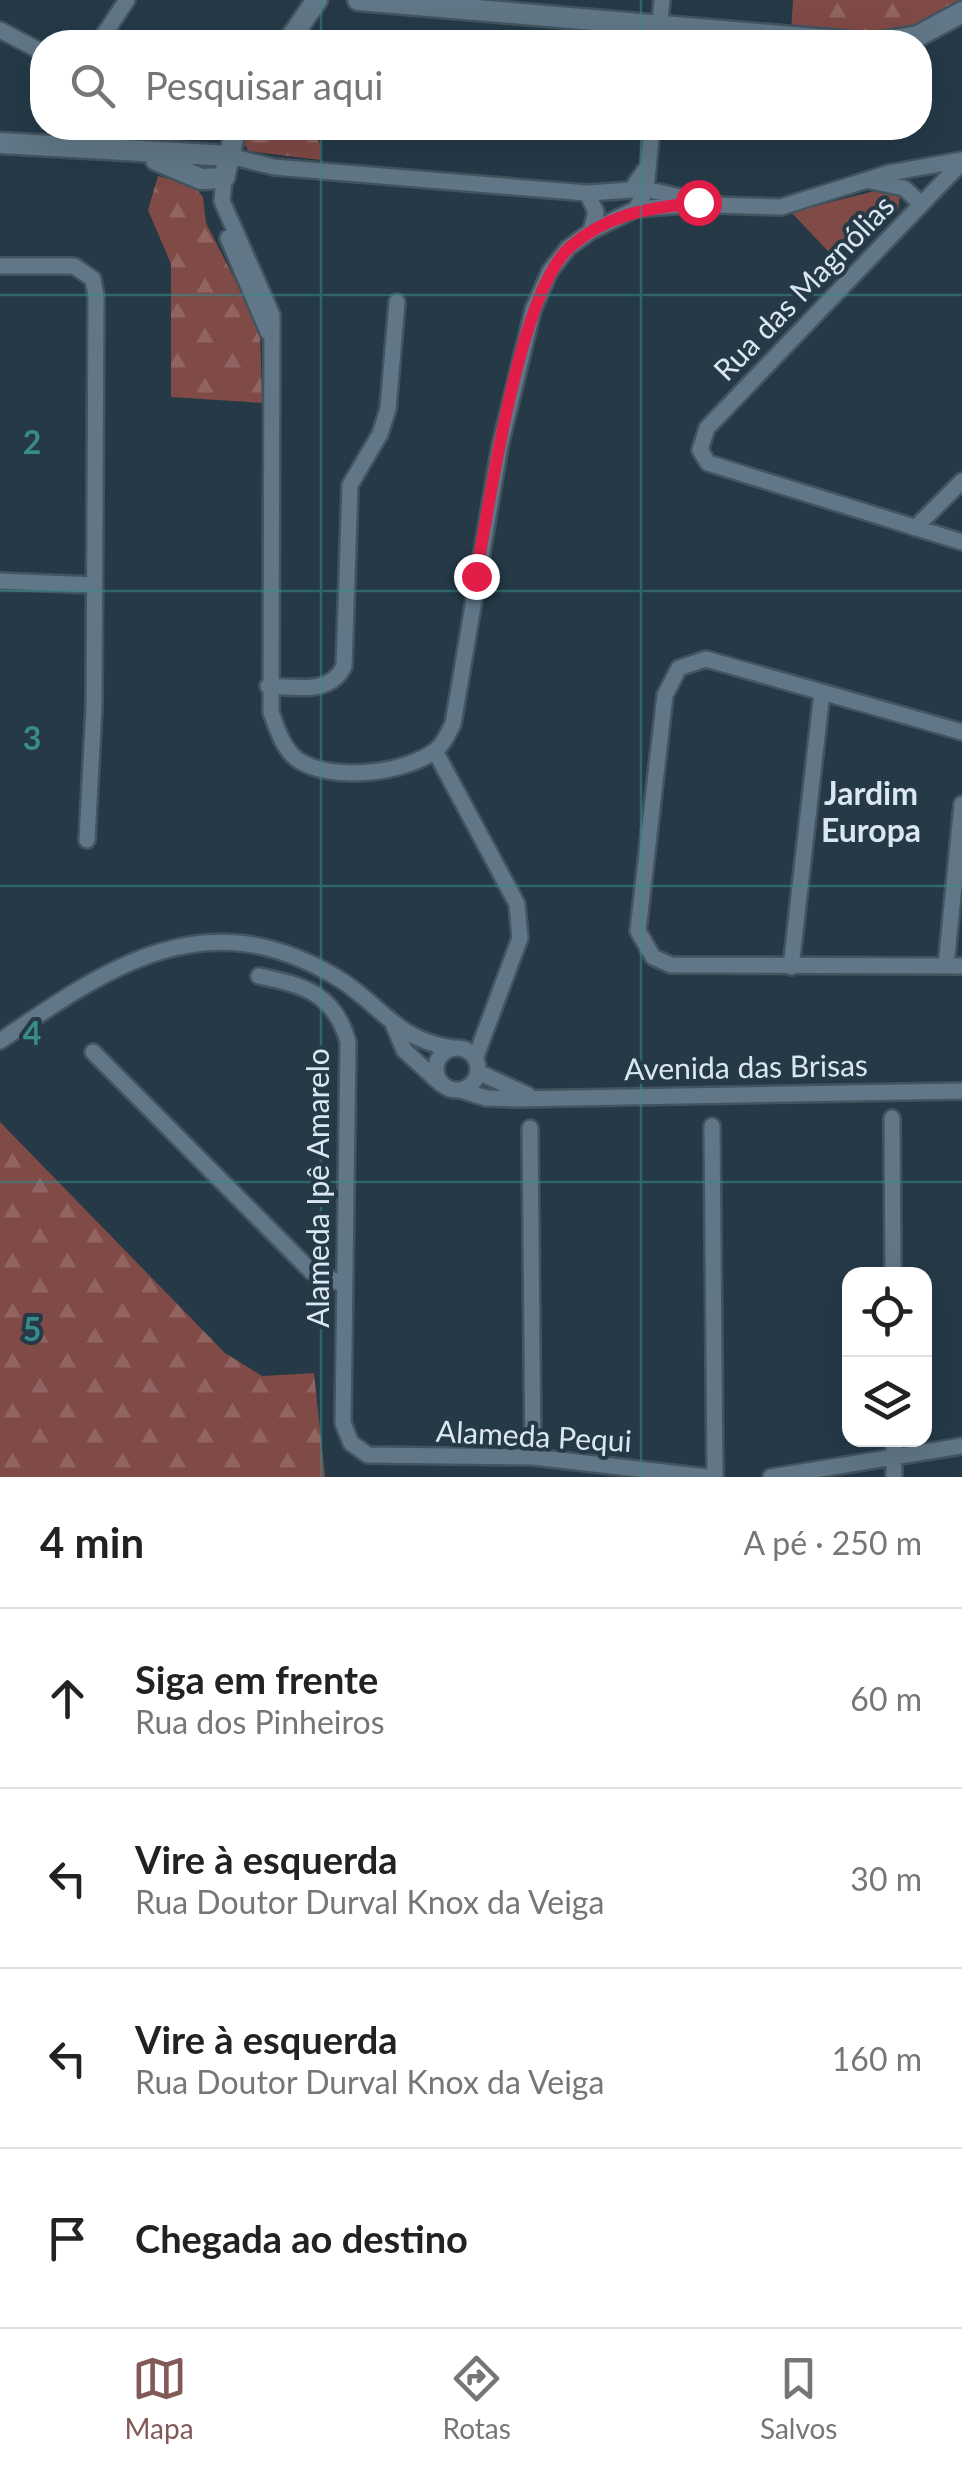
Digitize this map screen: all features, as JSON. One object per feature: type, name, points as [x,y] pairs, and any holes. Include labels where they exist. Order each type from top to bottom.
[{"type":"street","points":[[107,30],[127,0]]},
{"type":"street","points":[[296,30],[316,0]]},
{"type":"street","points":[[358,0],[616,30]]},
{"type":"street","points":[[659,30],[662,0]]},
{"type":"street","points":[[929,30],[962,12]]},
{"type":"street","points":[[0,30],[30,46]]},
{"type":"street","points":[[201,179],[228,140]]},
{"type":"street","points":[[636,209],[646,189],[651,140]]},
{"type":"street","points":[[0,142],[140,154],[220,155],[274,167],[587,193],[631,190],[649,162]]},
{"type":"street","points":[[140,154],[201,179],[224,178]]},
{"type":"street","points":[[220,155],[222,201],[268,302],[268,686],[278,732],[298,760],[328,770],[378,770],[404,765],[435,750],[453,724],[500,446],[533,310],[550,271],[568,248],[591,231],[636,209],[698,202],[781,207],[889,173],[962,161]]},
{"type":"street","name":"Rua das Magnólias","points":[[914,528],[702,458],[706,428],[962,161]]},
{"type":"street","points":[[201,179],[269,336]]},
{"type":"street","points":[[870,181],[904,188],[920,203]]},
{"type":"street","points":[[646,189],[698,202]]},
{"type":"street","points":[[587,193],[596,212],[591,231]]},
{"type":"street","points":[[0,266],[74,266],[93,280],[94,707],[87,840]]},
{"type":"street","points":[[268,686],[323,686],[332,682],[344,666],[350,485],[380,434],[388,409],[397,302]]},
{"type":"street","points":[[962,481],[914,528],[962,542]]},
{"type":"street","points":[[0,582],[94,585]]},
{"type":"street","points":[[962,732],[706,659],[690,662],[672,677],[665,695],[638,931],[653,957],[671,966],[954,966],[962,804]]},
{"type":"street","points":[[791,967],[822,692]]},
{"type":"street","points":[[394,1026],[404,1050],[442,1084],[460,1090],[472,1084],[490,1010],[520,938],[517,904],[435,750]]},
{"type":"street","points":[[0,1041],[128,960],[174,946],[220,940],[258,945],[338,978],[394,1026],[429,1044],[455,1048],[476,1065]]},
{"type":"street","name":"Alameda Ipê Amarelo","points":[[258,976],[313,989],[330,1003],[348,1042],[343,1424],[358,1450]]},
{"type":"street","points":[[442,1084],[436,1064],[490,1010]]},
{"type":"street","points":[[93,1052],[310,1271],[343,1284]]},
{"type":"street","name":"Avenida das Brisas","points":[[476,1065],[531,1096]]},
{"type":"street","name":"Avenida das Brisas","points":[[460,1090],[486,1098],[962,1092]]},
{"type":"street","points":[[892,1118],[893,1267]]},
{"type":"street","points":[[712,1126],[715,1477]]},
{"type":"street","points":[[530,1128],[533,1457]]},
{"type":"street","points":[[771,1477],[962,1446]]},
{"type":"street","points":[[894,1447],[894,1477]]},
{"type":"street","name":"Alameda Pequi","points":[[358,1450],[368,1455],[533,1457],[707,1477]]},
{"type":"green space","points":[[793,0],[961,0],[921,24],[901,30],[791,30]]},
{"type":"green space","points":[[318,140],[320,160],[249,151],[242,142]]},
{"type":"green space","points":[[158,176],[193,185],[203,197],[206,223],[260,329],[262,403],[171,397],[171,264],[148,210]]},
{"type":"green space","points":[[891,187],[900,194],[898,211],[839,263],[791,212]]},
{"type":"green space","points":[[0,1122],[225,1353],[262,1376],[314,1373],[325,1477],[0,1477]]},
{"type":"district","name":"Jardim Europa","points":[[871,810]]},
{"type":"route","points":[[476,576],[500,446],[533,310],[550,271],[568,248],[591,231],[636,209],[698,202]]}]
